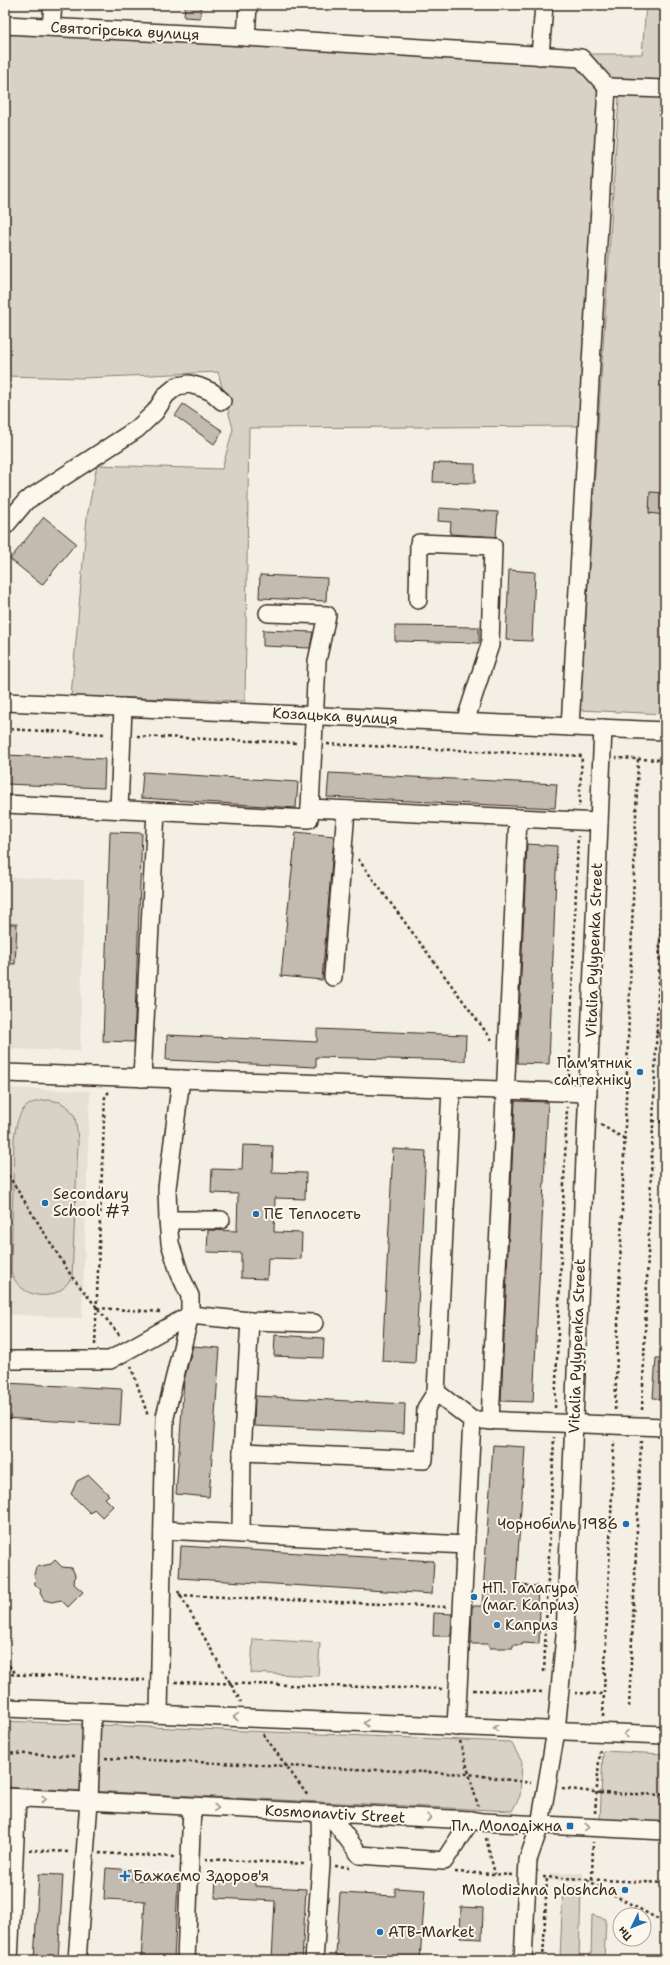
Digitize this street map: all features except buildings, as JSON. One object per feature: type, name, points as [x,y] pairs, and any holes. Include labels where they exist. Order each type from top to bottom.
[{"type":"street","points":[[51,28],[53,5]]},
{"type":"street","points":[[246,37],[248,5]]},
{"type":"street","points":[[540,56],[544,5]]},
{"type":"street","name":"Святогірська вулиця","points":[[5,25],[246,37],[581,58],[607,87]]},
{"type":"street","points":[[570,726],[607,87],[665,89]]},
{"type":"street","points":[[5,526],[26,501],[137,429],[155,412],[166,395],[177,386],[189,384],[200,387],[212,392],[222,401]]},
{"type":"street","points":[[418,600],[419,543],[493,546],[490,645],[465,722]]},
{"type":"street","points":[[5,804],[309,819],[313,714],[317,661],[328,615],[268,613]]},
{"type":"street","name":"Козацька вулиця","points":[[5,702],[313,714],[665,731]]},
{"type":"street","points":[[119,810],[123,707]]},
{"type":"street","name":"Vitalia Pylypenka Street","points":[[523,1960],[528,1860],[540,1825],[547,1786],[556,1731],[552,1692],[565,1636],[603,728]]},
{"type":"street","points":[[310,808],[599,822]]},
{"type":"street","points":[[333,977],[346,810]]},
{"type":"street","points":[[142,1078],[156,812]]},
{"type":"street","points":[[490,1421],[518,818]]},
{"type":"street","points":[[5,1073],[543,1092],[568,1099],[588,1093]]},
{"type":"street","points":[[159,1714],[165,1417],[190,1315],[190,1296],[179,1272],[170,1243],[168,1220],[167,1188],[181,1079]]},
{"type":"street","points":[[242,1452],[424,1460],[426,1408],[436,1392],[451,1089]]},
{"type":"street","points":[[168,1220],[221,1220]]},
{"type":"street","points":[[5,1360],[110,1360],[190,1315],[250,1321],[314,1323]]},
{"type":"street","points":[[241,1534],[242,1452],[250,1321]]},
{"type":"street","points":[[436,1392],[472,1420],[665,1427]]},
{"type":"street","points":[[456,1727],[472,1420]]},
{"type":"street","points":[[163,1530],[466,1545]]},
{"type":"street","points":[[5,1708],[665,1735]]},
{"type":"street","points":[[77,1960],[86,1853],[92,1711]]},
{"type":"street","points":[[9,1960],[15,1849],[11,1798]]},
{"type":"street","name":"Kosmonavtiv Street","points":[[11,1798],[665,1831]]},
{"type":"street","points":[[186,1960],[192,1807]]},
{"type":"street","points":[[324,1813],[360,1856],[444,1861],[476,1821]]},
{"type":"street","points":[[314,1960],[324,1813]]},
{"type":"path","points":[[5,729],[665,760]]},
{"type":"path","points":[[544,1676],[582,756]]},
{"type":"path","points":[[592,1879],[594,1828],[605,1694],[638,759]]},
{"type":"path","points":[[629,1707],[665,814]]},
{"type":"path","points":[[344,840],[507,1061]]},
{"type":"path","points":[[656,1033],[665,1034]]},
{"type":"path","points":[[95,1360],[106,1096],[122,1078]]},
{"type":"path","points":[[543,1092],[568,1099],[587,1117],[625,1139]]},
{"type":"path","points":[[653,1121],[665,1122]]},
{"type":"path","points":[[5,1170],[72,1277],[121,1337],[150,1422]]},
{"type":"path","points":[[97,1308],[190,1315]]},
{"type":"path","points":[[176,1589],[229,1683],[251,1718],[285,1766],[324,1813]]},
{"type":"path","points":[[161,1606],[180,1594],[462,1608]]},
{"type":"path","points":[[5,1661],[17,1675]]},
{"type":"path","points":[[5,1674],[159,1681],[605,1694]]},
{"type":"path","points":[[544,1684],[552,1692]]},
{"type":"path","points":[[456,1727],[469,1774],[476,1821],[495,1874]]},
{"type":"path","points":[[5,1753],[469,1774],[597,1793],[665,1796]]},
{"type":"path","points":[[15,1849],[353,1867]]},
{"type":"path","points":[[448,1872],[665,1883]]},
{"type":"path","points":[[543,1960],[547,1877]]},
{"type":"path","points":[[585,1879],[665,1923]]},
{"type":"shaded area","points":[[646,5],[665,5],[665,80],[611,78],[588,54],[642,54]]},
{"type":"shaded area","points":[[5,33],[577,64],[601,87],[582,426],[249,428],[245,701],[71,696],[87,517],[97,465],[222,469],[233,429],[218,372],[83,378],[5,376]]},
{"type":"shaded area","points":[[620,81],[665,84],[665,714],[580,710]]},
{"type":"shaded area","points":[[5,877],[84,880],[80,1051],[5,1049]]},
{"type":"shaded area","name":"Secondary School #7","points":[[5,1088],[90,1091],[82,1318],[5,1314]]},
{"type":"shaded area","name":"Secondary School #7","points":[[49,1100],[60,1102],[69,1108],[75,1117],[77,1130],[78,1142],[72,1277],[63,1288],[55,1293],[39,1295],[32,1294],[25,1290],[14,1279],[11,1272],[14,1138],[17,1122],[23,1110],[33,1103]]},
{"type":"shaded area","points":[[253,1639],[320,1643],[318,1676],[251,1673]]},
{"type":"shaded area","points":[[5,1721],[511,1742],[522,1762],[520,1796],[512,1811],[5,1787]]},
{"type":"shaded area","points":[[603,1751],[665,1754],[665,1824],[600,1821]]},
{"type":"shaded area","points":[[550,1873],[583,1873],[583,1882],[550,1881]]},
{"type":"shaded area","points":[[563,1886],[581,1887],[579,1960],[560,1960]]},
{"type":"shaded area","points":[[592,1915],[606,1919],[604,1960],[591,1960]]},
{"type":"place","name":"Пам'ятник сантехніку","points":[[640,1072]]},
{"type":"place","name":"Secondary School #7","points":[[45,1203]]},
{"type":"place","name":"ПЕ Теплосеть","points":[[256,1214]]},
{"type":"place","name":"Чорнобиль 1986","points":[[626,1524]]},
{"type":"place","name":"НП. Галагура (маг. Каприз)","points":[[474,1597]]},
{"type":"place","name":"Каприз","points":[[497,1625]]},
{"type":"place","name":"Пл. Молодіжна","points":[[570,1826]]},
{"type":"place","name":"Бажаємо Здоров'я","points":[[125,1876]]},
{"type":"place","name":"Molodizhna ploshcha","points":[[625,1890]]},
{"type":"place","name":"ATB-Market","points":[[380,1932]]}]
